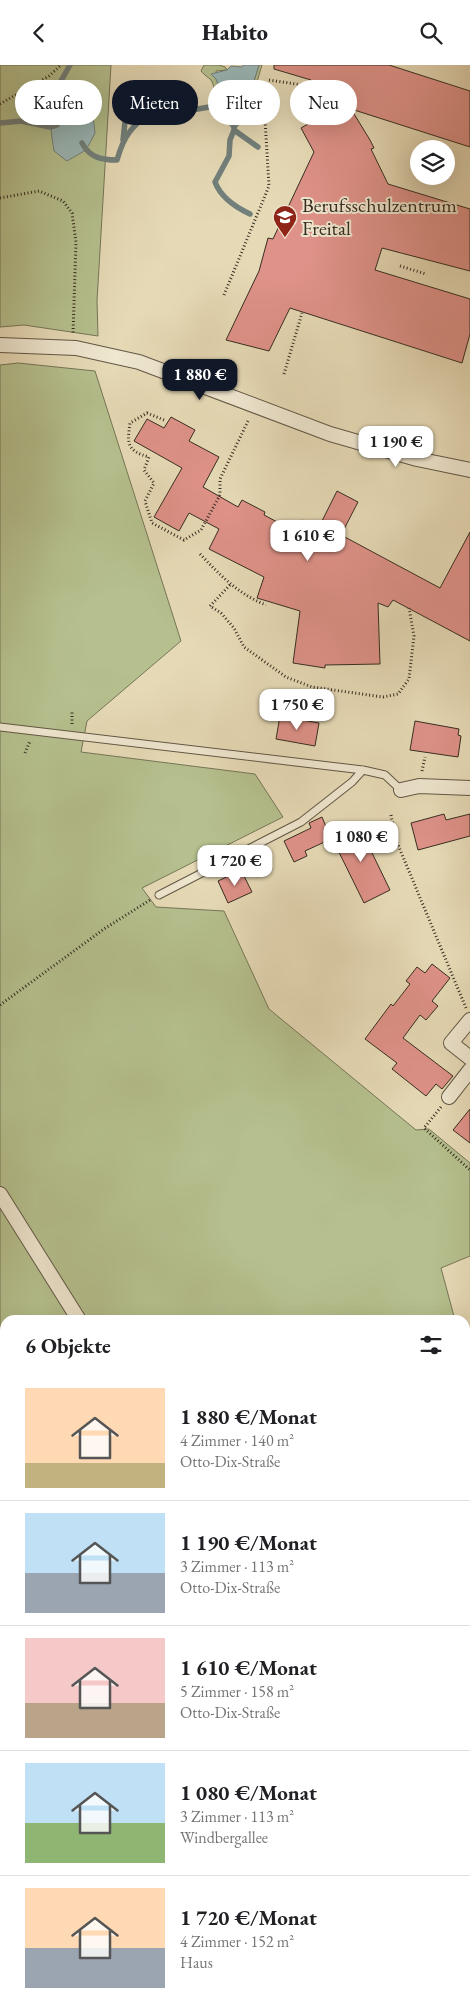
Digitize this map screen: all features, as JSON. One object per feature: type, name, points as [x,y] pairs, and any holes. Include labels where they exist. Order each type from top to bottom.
[{"type":"street","points":[[0,345],[76,348],[139,362],[330,434],[417,459],[470,471]]},
{"type":"street","points":[[401,790],[419,786],[470,788]]},
{"type":"street","points":[[468,1015],[451,1043],[470,1058]]},
{"type":"street","points":[[450,1097],[470,1070]]},
{"type":"street","points":[[0,1194],[76,1315]]},
{"type":"lane","points":[[0,727],[364,770],[385,775],[401,790]]},
{"type":"lane","points":[[159,895],[301,822],[352,783],[364,770]]},
{"type":"path","points":[[0,104],[49,76],[61,65]]},
{"type":"path","points":[[224,295],[269,186],[266,125]]},
{"type":"path","points":[[0,198],[39,191],[63,201],[72,213],[76,242],[73,338],[76,348]]},
{"type":"path","points":[[400,266],[426,274]]},
{"type":"path","points":[[284,374],[302,313]]},
{"type":"path","points":[[164,420],[147,413],[130,423],[127,439],[130,447],[136,453],[150,457],[144,470],[154,483],[145,501],[152,523],[184,540],[201,530],[220,495],[220,479],[248,421]]},
{"type":"path","points":[[200,554],[230,585],[248,598],[266,605]]},
{"type":"path","points":[[230,585],[210,607],[221,613],[234,627],[244,647],[286,677],[312,687],[382,697],[398,694],[409,679],[414,636],[409,608]]},
{"type":"path","points":[[391,815],[396,840],[468,1015]]},
{"type":"path","points":[[0,1005],[104,929],[159,895]]},
{"type":"path","points":[[450,1097],[424,1128],[470,1170]]},
{"type":"green space","points":[[0,65],[111,65],[97,301],[98,336],[24,325],[0,327]]},
{"type":"green space","points":[[204,65],[219,65],[227,70],[216,71],[218,80],[211,80],[201,71]]},
{"type":"green space","points":[[259,65],[262,65],[258,80],[254,80]]},
{"type":"green space","points":[[18,363],[95,371],[181,641],[87,721],[81,752],[255,774],[283,817],[142,888],[156,907],[224,911],[269,1009],[416,1130],[429,1129],[470,1163],[470,1256],[441,1268],[454,1315],[0,1315],[0,365]]},
{"type":"water","points":[[243,65],[259,65],[254,80],[216,80],[211,74],[227,70],[231,66],[242,67]]},
{"type":"water","points":[[94,125],[95,133],[86,150],[67,161],[54,151],[52,126]]},
{"type":"water","points":[[229,125],[239,125],[234,130]]},
{"type":"building","points":[[274,65],[389,65],[470,91],[470,147],[455,142],[455,140],[448,140],[357,111],[357,80],[311,80],[274,69]]},
{"type":"building","points":[[357,119],[374,148],[371,149],[388,184],[470,209],[470,271],[382,248],[375,270],[470,299],[470,334],[462,363],[290,308],[269,351],[226,340],[259,271],[268,238],[273,239],[314,152],[301,128],[306,125],[357,125]]},
{"type":"building","points":[[171,417],[195,430],[189,441],[219,457],[203,487],[238,507],[242,500],[265,512],[264,515],[296,532],[302,520],[318,529],[337,491],[358,502],[341,535],[440,588],[470,532],[470,641],[393,600],[388,607],[378,603],[380,664],[325,665],[325,668],[293,663],[300,611],[257,598],[264,577],[209,549],[219,529],[189,513],[179,531],[154,517],[182,468],[134,441],[147,419],[164,428]]},
{"type":"building","points":[[280,716],[319,723],[315,746],[276,739]]},
{"type":"building","points":[[415,721],[459,729],[458,735],[461,736],[458,757],[410,750]]},
{"type":"building","points":[[444,814],[446,820],[470,814],[470,836],[418,850],[411,823]]},
{"type":"building","points":[[322,817],[331,839],[305,851],[307,856],[294,862],[284,841],[311,828],[309,823]]},
{"type":"building","points":[[352,826],[354,829],[359,826],[390,890],[364,903],[331,836]]},
{"type":"building","points":[[241,870],[252,892],[228,903],[218,881]]},
{"type":"building","points":[[432,964],[450,978],[432,1001],[438,1006],[426,1020],[420,1015],[403,1038],[453,1076],[442,1089],[436,1084],[426,1096],[392,1069],[397,1063],[365,1039],[391,1004],[393,1006],[410,984],[406,981],[417,967],[425,973]]},
{"type":"building","points":[[470,1109],[470,1143],[453,1130]]},
{"type":"waterway","points":[[62,80],[70,65]]},
{"type":"waterway","points":[[82,143],[89,152],[97,157],[117,160],[126,137],[153,110],[165,115],[208,107]]},
{"type":"waterway","points":[[0,123],[15,122]]},
{"type":"waterway","points":[[40,125],[50,127],[57,125]]},
{"type":"waterway","points":[[123,140],[125,125]]},
{"type":"waterway","points":[[234,125],[230,140],[229,156],[215,182],[221,193],[229,201],[250,214]]},
{"type":"waterway","points":[[234,130],[258,147]]},
{"type":"place","name":"Berufsschulzentrum Freital","points":[[285,238]]}]
